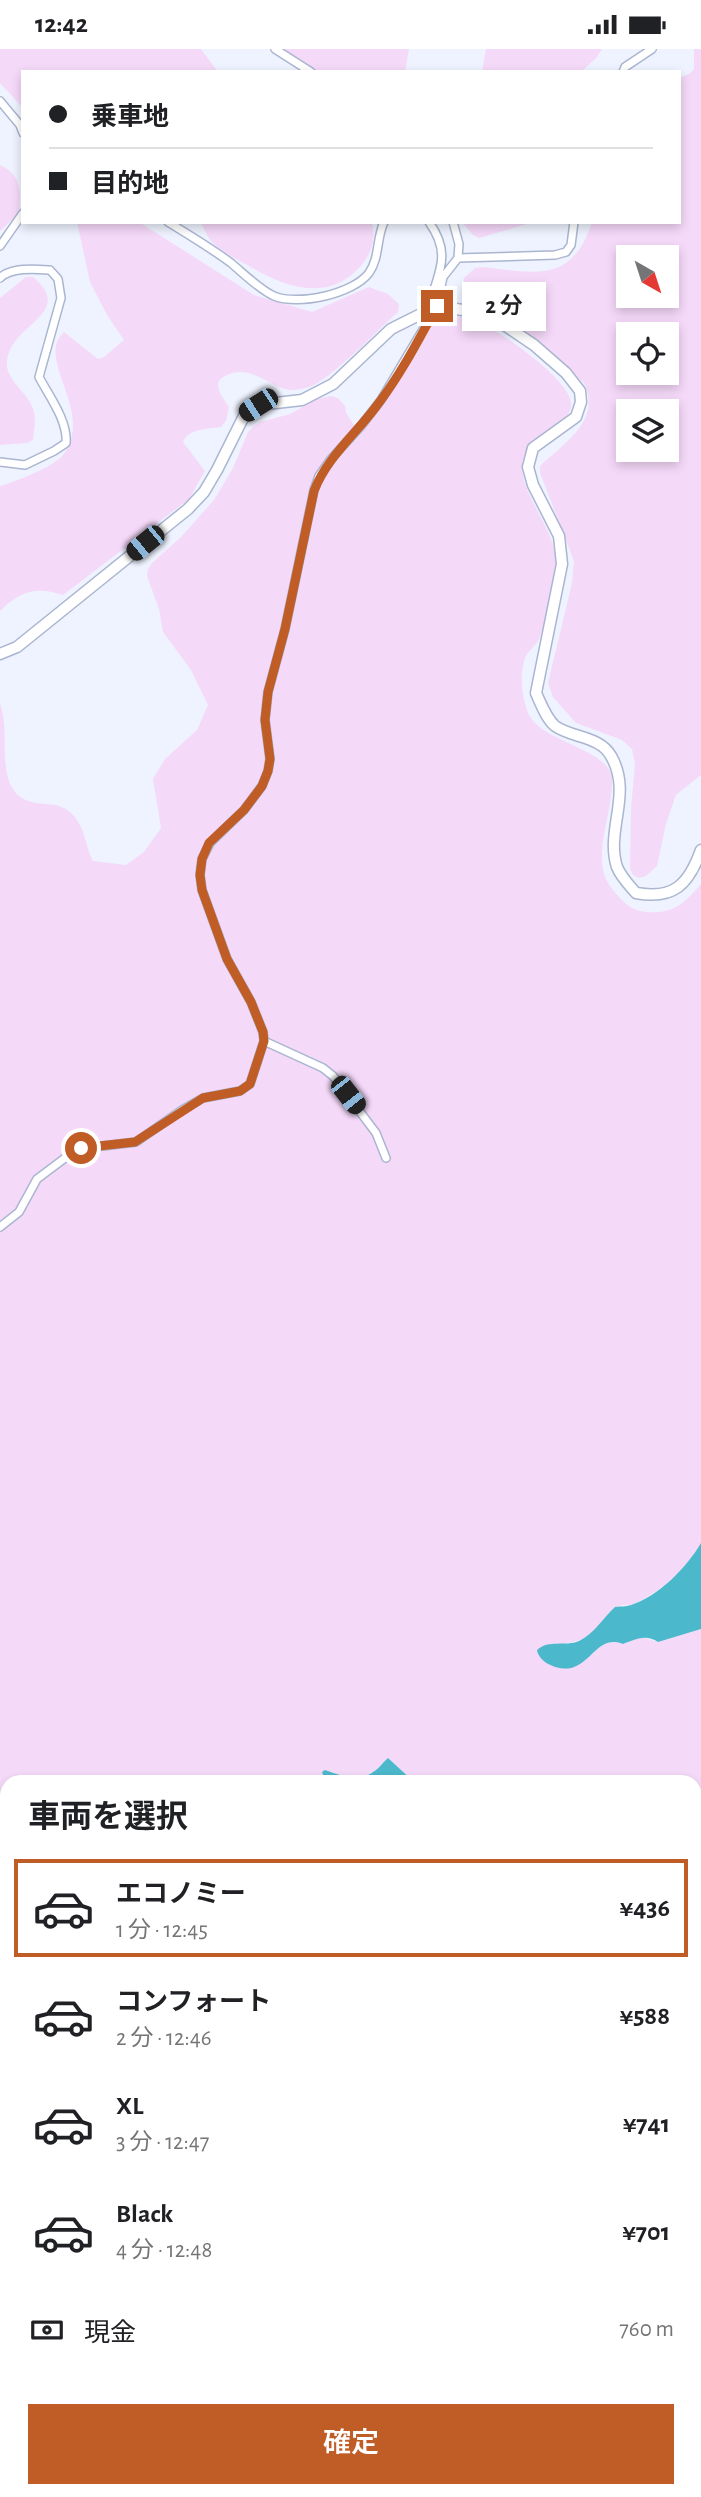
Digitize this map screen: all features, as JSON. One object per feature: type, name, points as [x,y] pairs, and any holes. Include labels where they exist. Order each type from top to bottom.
[{"type":"street","points":[[275,49],[308,70]]},
{"type":"street","points":[[624,70],[652,49]]},
{"type":"street","points":[[0,101],[21,128]]},
{"type":"street","points":[[0,246],[21,216]]},
{"type":"street","points":[[170,224],[212,250],[274,296],[307,300],[350,288],[368,274],[378,254],[383,224]]},
{"type":"street","points":[[430,224],[438,235],[444,256],[430,302],[437,306],[488,314],[534,345],[566,373],[580,391],[581,403],[576,417],[533,448],[528,467],[533,485],[559,536],[562,564],[536,693],[555,725],[600,744],[611,755],[621,785],[614,849],[618,868],[636,893],[664,894],[684,884],[693,872],[701,849]]},
{"type":"street","points":[[0,1227],[19,1212],[37,1179],[77,1149],[135,1142],[203,1098],[240,1091],[250,1084],[264,1041],[263,1032],[227,959],[205,900],[200,875],[202,859],[217,834],[244,810],[262,786],[268,771],[270,759],[265,720],[268,692],[319,476],[381,400],[437,306],[443,277],[458,258],[459,244],[454,224]]},
{"type":"street","points":[[458,258],[555,255],[566,252],[571,245],[574,224]]},
{"type":"street","points":[[0,278],[4,273],[38,269],[50,270],[58,279],[61,298],[39,377],[54,402],[67,436],[66,443],[25,465],[0,462]]},
{"type":"street","points":[[0,654],[17,647],[188,509],[204,492],[245,414],[258,405],[302,400],[333,384],[391,329],[437,306]]},
{"type":"street","points":[[264,1041],[323,1068],[333,1076],[376,1133],[386,1158]]},
{"type":"shaded area","points":[[0,49],[201,49],[217,70],[21,70],[21,106],[0,83]]},
{"type":"shaded area","points":[[274,49],[409,49],[405,70],[308,69]]},
{"type":"shaded area","points":[[486,49],[602,49],[583,70],[482,70]]},
{"type":"shaded area","points":[[694,49],[701,49],[701,775],[676,795],[666,824],[657,866],[646,876],[639,878],[633,875],[630,869],[635,764],[632,749],[622,740],[576,723],[553,697],[548,683],[572,583],[574,561],[540,473],[540,466],[578,430],[585,419],[588,396],[584,383],[468,290],[464,285],[464,278],[475,268],[482,267],[535,272],[563,265],[584,242],[591,224],[681,224],[681,77],[694,69]]},
{"type":"shaded area","points":[[0,165],[13,174],[19,185],[20,198],[19,213],[0,231]]},
{"type":"shaded area","points":[[77,224],[142,224],[254,295],[312,312],[369,287],[388,294],[399,304],[398,312],[345,362],[312,386],[283,389],[243,372],[221,379],[218,383],[219,391],[229,407],[226,421],[221,427],[194,432],[183,442],[205,471],[189,499],[63,595],[45,591],[29,592],[14,599],[0,611],[0,486],[51,465],[63,455],[71,438],[73,421],[56,357],[57,343],[64,332],[98,359],[124,340],[90,282]]},
{"type":"shaded area","points":[[201,224],[372,224],[374,235],[370,251],[360,267],[347,278],[319,288],[290,285],[261,273],[224,252],[211,241]]},
{"type":"shaded area","points":[[464,224],[527,224],[479,238]]},
{"type":"shaded area","points":[[26,277],[33,277],[44,289],[48,300],[38,318],[11,347],[7,367],[13,381],[32,405],[35,419],[33,440],[0,445],[0,298]]},
{"type":"shaded area","points":[[433,317],[468,318],[495,331],[540,363],[569,396],[571,407],[567,416],[530,449],[523,459],[525,482],[548,532],[556,557],[556,570],[544,626],[523,664],[522,687],[525,702],[529,715],[536,724],[599,759],[608,767],[612,784],[602,846],[603,867],[610,886],[624,902],[642,911],[665,911],[681,904],[701,884],[701,1543],[680,1571],[653,1593],[633,1604],[615,1608],[583,1639],[550,1644],[593,1654],[610,1642],[623,1644],[641,1637],[658,1642],[701,1629],[701,1775],[406,1775],[388,1758],[367,1775],[341,1775],[325,1770],[323,1775],[0,1775],[0,703],[7,774],[16,793],[31,802],[63,807],[70,812],[82,829],[93,861],[126,865],[144,852],[161,828],[153,779],[165,759],[197,730],[208,705],[191,670],[163,632],[159,609],[147,576],[148,569],[214,500],[253,427],[260,422],[290,414],[317,399],[331,396],[338,398],[345,406],[354,425],[362,423]]},
{"type":"water","points":[[701,1543],[701,1629],[658,1642],[645,1638],[623,1644],[608,1643],[602,1645],[581,1664],[569,1668],[552,1666],[539,1655],[537,1650],[547,1645],[585,1638],[615,1607],[631,1605],[652,1595],[680,1571]]},
{"type":"water","points":[[388,1758],[406,1775],[367,1775]]},
{"type":"water","points":[[325,1770],[341,1775],[323,1775]]},
{"type":"route","points":[[81,1148],[135,1142],[203,1098],[240,1091],[250,1084],[264,1041],[263,1032],[251,1002],[227,959],[205,900],[200,875],[202,859],[209,843],[244,810],[262,786],[268,771],[270,759],[265,720],[268,692],[319,476],[381,400],[437,306]]}]
